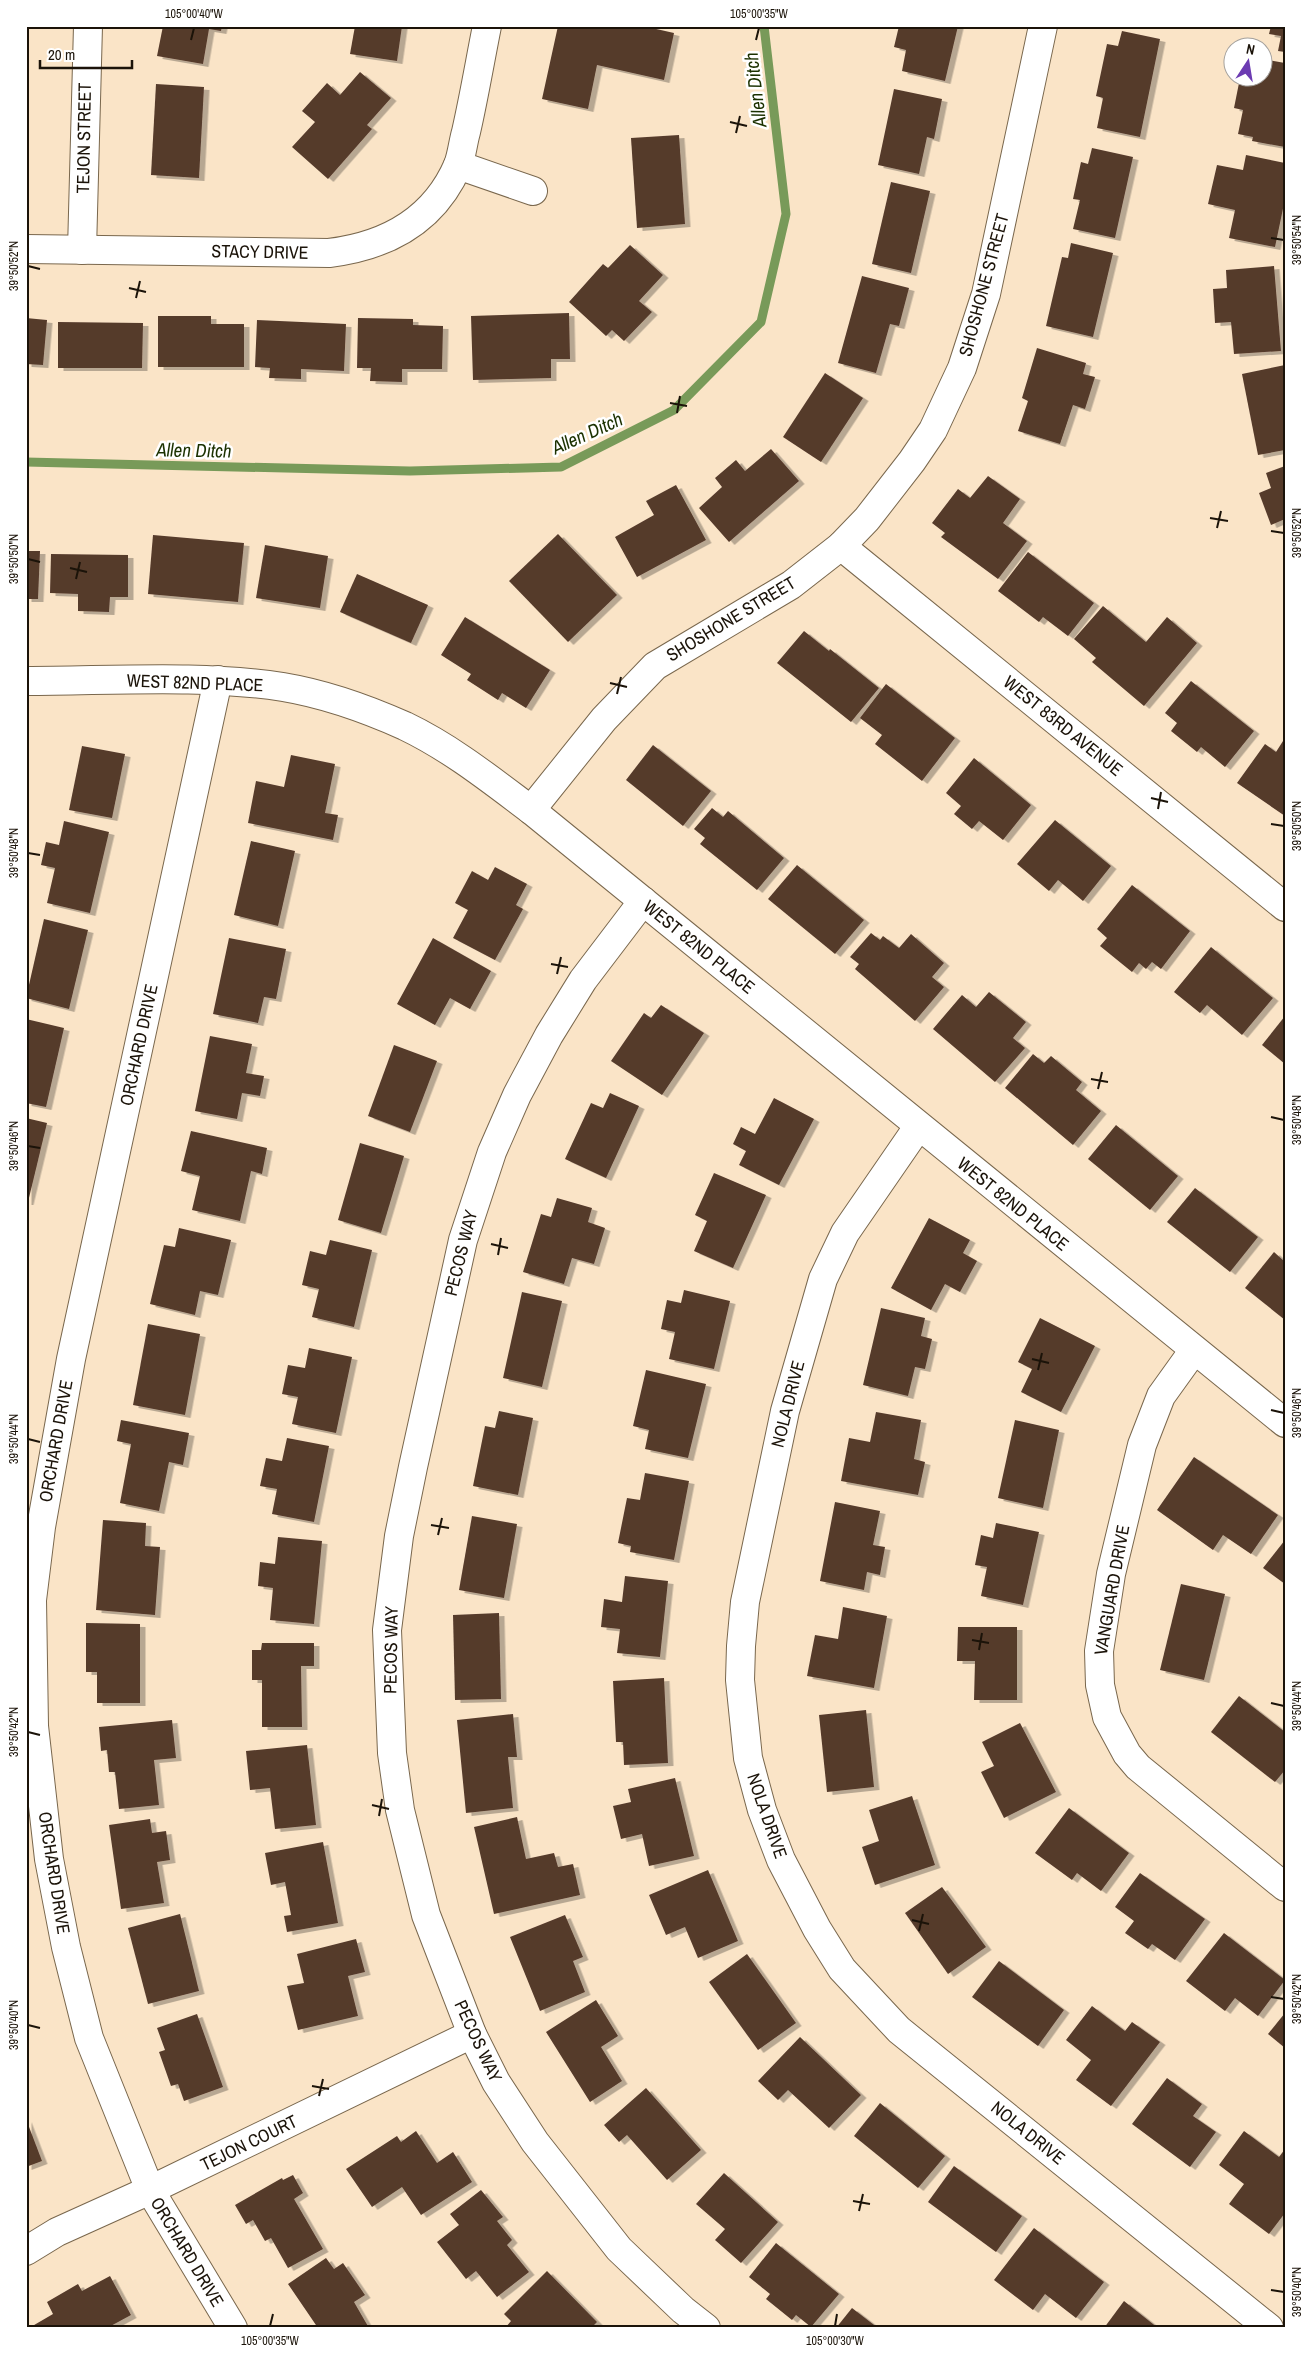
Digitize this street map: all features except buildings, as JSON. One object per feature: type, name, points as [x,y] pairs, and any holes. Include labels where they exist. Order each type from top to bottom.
[{"type":"street","name":"TEJON STREET","points":[[82,250],[88,26]]},
{"type":"street","name":"STACY DRIVE","points":[[26,249],[329,253],[358,249],[384,240],[406,228],[428,210],[442,193],[458,165],[487,26]]},
{"type":"street","name":"SHOSHONE STREET","points":[[531,810],[604,719],[655,666],[670,654],[744,615],[791,585],[841,546],[868,519],[933,430],[962,368],[986,294],[1043,26]]},
{"type":"street","points":[[458,165],[533,191]]},
{"type":"street","name":"WEST 83RD AVENUE","points":[[841,546],[1285,907]]},
{"type":"street","name":"WEST 82ND PLACE","points":[[26,681],[218,680],[284,687],[344,702],[405,726],[434,742],[486,775],[531,810],[918,1127],[1285,1423]]},
{"type":"street","name":"ORCHARD DRIVE","points":[[218,680],[71,1359],[41,1526],[32,1600],[34,1726],[49,1859],[66,1947],[89,2038],[150,2190],[233,2328]]},
{"type":"street","name":"PECOS WAY","points":[[643,901],[584,980],[549,1035],[517,1095],[492,1152],[463,1240],[412,1467],[400,1536],[387,1630],[392,1753],[410,1854],[426,1915],[472,2034],[496,2082],[535,2142],[619,2249],[683,2310],[706,2328]]},
{"type":"street","name":"NOLA DRIVE","points":[[918,1127],[845,1233],[823,1279],[785,1411],[745,1602],[741,1646],[740,1680],[748,1758],[762,1810],[781,1860],[817,1929],[842,1969],[899,2030],[1269,2328]]},
{"type":"street","name":"VANGUARD DRIVE","points":[[1194,1350],[1161,1396],[1142,1445],[1111,1574],[1099,1651],[1100,1685],[1107,1717],[1127,1754],[1138,1767],[1285,1887]]},
{"type":"street","name":"TEJON COURT","points":[[26,2251],[57,2232],[150,2190],[472,2034]]},
{"type":"waterway","name":"Allen Ditch","points":[[26,462],[410,471],[561,467],[674,410],[761,322],[786,214],[764,26]]}]
